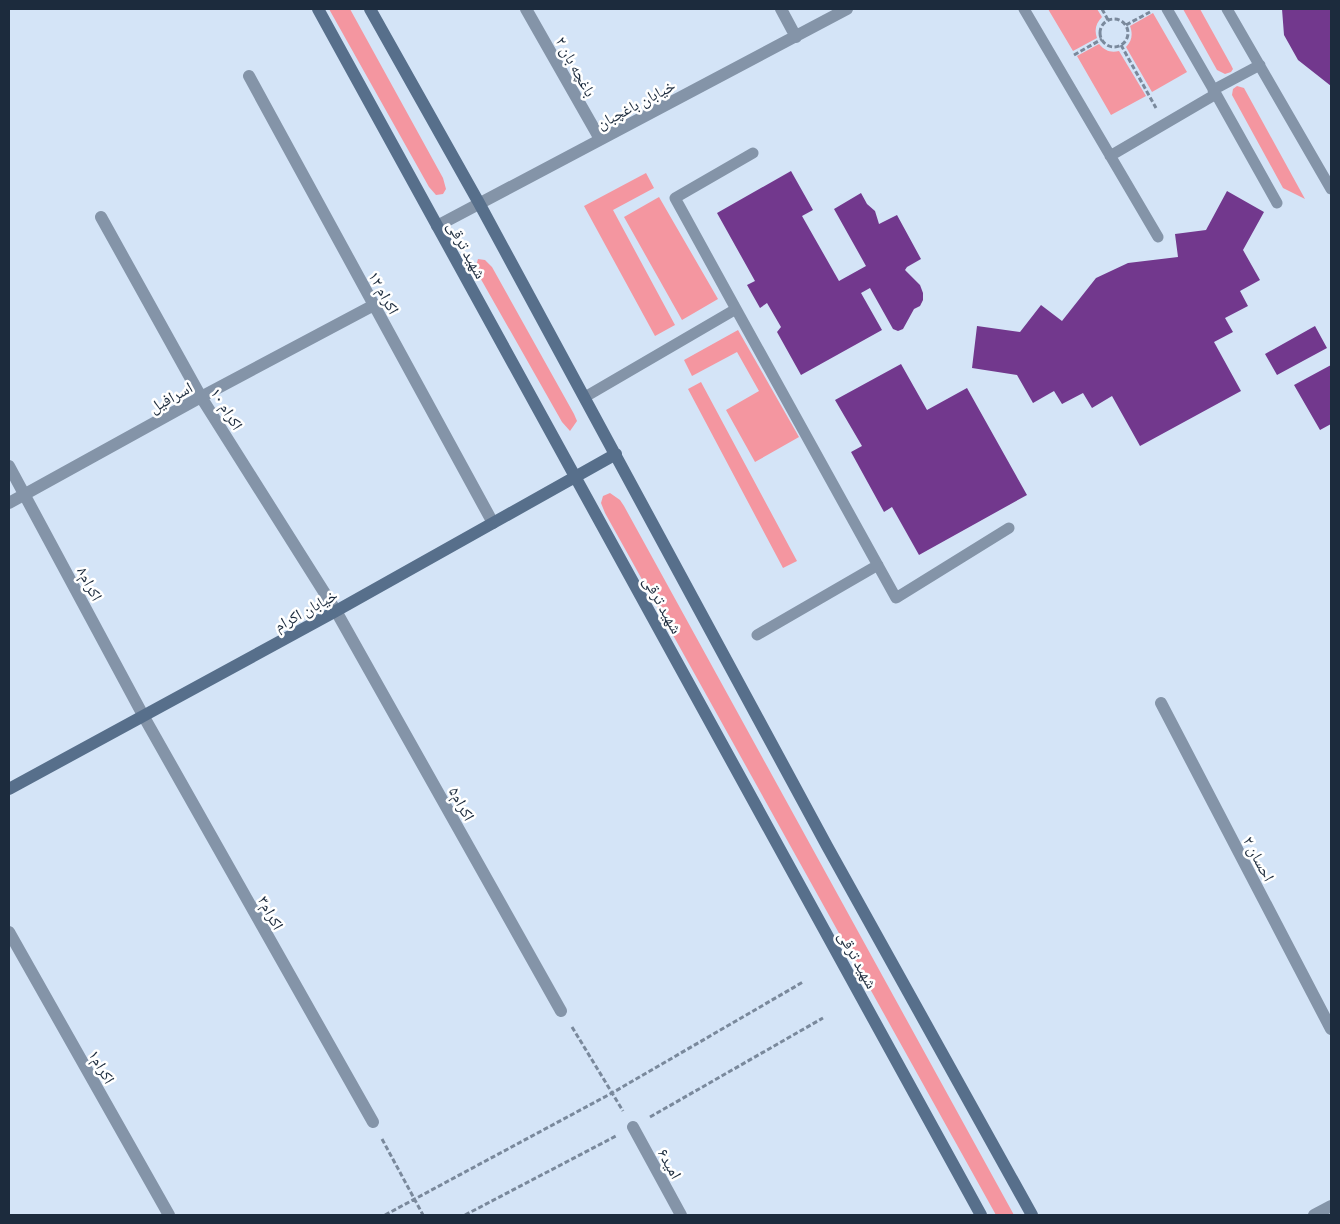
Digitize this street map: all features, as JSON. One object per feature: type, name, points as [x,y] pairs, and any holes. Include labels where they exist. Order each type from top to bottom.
[{"type":"main road","name":"شهید ترقی","points":[[318,9],[981,1215]]},
{"type":"main road","name":"شهید ترقی","points":[[370,9],[479,203],[827,846],[1032,1215]]},
{"type":"main road","name":"خیابان اکرام","points":[[9,789],[144,717],[616,454]]},
{"type":"street","name":"باغچه بان ۲","points":[[526,9],[600,140]]},
{"type":"street","points":[[781,9],[796,37]]},
{"type":"street","name":"خیابان باغچبان","points":[[437,226],[847,9]]},
{"type":"street","name":"اکرام ۱۲","points":[[249,76],[493,523]]},
{"type":"street","name":"اکرام ۱۰","points":[[101,217],[201,397],[336,611]]},
{"type":"street","name":"اسرافیل","points":[[9,503],[201,397],[374,305]]},
{"type":"street","name":"اکرام۸","points":[[9,466],[144,717]]},
{"type":"street","name":"اکرام۵","points":[[336,611],[561,1011]]},
{"type":"street","name":"احسان ۲","points":[[1161,703],[1331,1029]]},
{"type":"street","name":"اکرام۳","points":[[144,717],[373,1122]]},
{"type":"street","name":"اکرام۱","points":[[9,932],[169,1215]]},
{"type":"street","name":"امید۶","points":[[633,1127],[681,1215]]},
{"type":"street","points":[[1314,1215],[1331,1206]]},
{"type":"lane","points":[[1024,9],[1158,237]]},
{"type":"lane","points":[[1167,9],[1277,203]]},
{"type":"lane","points":[[1227,9],[1331,190]]},
{"type":"lane","points":[[1110,156],[1260,65]]},
{"type":"lane","points":[[753,153],[675,198],[896,598],[1009,528]]},
{"type":"lane","points":[[584,397],[736,309]]},
{"type":"lane","points":[[757,635],[878,565]]},
{"type":"path","points":[[1102,9],[1108,20]]},
{"type":"path","points":[[1126,25],[1156,9]]},
{"type":"path","points":[[1117,18],[1126,25],[1128,36],[1121,45],[1109,46],[1102,40],[1100,31],[1108,20],[1117,18]]},
{"type":"path","points":[[1056,64],[1102,40]]},
{"type":"path","points":[[1121,45],[1165,124]]},
{"type":"path","points":[[385,1215],[612,1093],[803,982]]},
{"type":"path","points":[[561,1011],[633,1127]]},
{"type":"path","points":[[373,1122],[423,1215]]},
{"type":"shaded area","points":[[329,9],[350,9],[443,178],[446,189],[443,194],[436,195],[429,187]]},
{"type":"shaded area","points":[[1048,9],[1097,9],[1102,17],[1096,27],[1097,38],[1073,51]]},
{"type":"shaded area","points":[[1183,9],[1200,9],[1233,69],[1231,72],[1225,74],[1217,70]]},
{"type":"shaded area","points":[[1153,13],[1187,72],[1152,92],[1126,47],[1131,37],[1130,26]]},
{"type":"shaded area","points":[[1099,44],[1108,51],[1119,51],[1146,96],[1111,115],[1077,56]]},
{"type":"shaded area","points":[[1237,86],[1244,88],[1305,199],[1283,188],[1232,95],[1233,89]]},
{"type":"shaded area","points":[[646,173],[654,188],[613,210],[675,325],[655,336],[584,206]]},
{"type":"shaded area","points":[[659,197],[718,299],[682,320],[624,217]]},
{"type":"shaded area","points":[[478,259],[485,260],[492,267],[574,414],[577,421],[570,431],[562,422],[478,274],[476,266]]},
{"type":"shaded area","points":[[738,330],[799,437],[755,462],[726,410],[759,391],[737,352],[692,376],[684,360]]},
{"type":"shaded area","points":[[701,382],[797,561],[783,568],[688,389]]},
{"type":"shaded area","points":[[610,493],[620,500],[624,506],[1014,1215],[996,1215],[605,513],[601,503],[603,496]]},
{"type":"building","points":[[1282,9],[1331,9],[1331,86],[1298,60],[1284,35]]},
{"type":"building","points":[[791,171],[813,210],[802,216],[839,281],[866,266],[834,209],[861,193],[867,204],[875,211],[879,224],[897,215],[921,259],[905,270],[920,285],[923,293],[923,300],[920,306],[914,309],[903,329],[898,331],[893,329],[870,288],[861,293],[882,330],[801,375],[777,332],[781,327],[767,303],[760,308],[747,285],[755,281],[717,213]]},
{"type":"building","points":[[1227,191],[1264,212],[1243,250],[1260,280],[1240,291],[1248,306],[1225,318],[1233,332],[1214,342],[1241,391],[1140,446],[1112,396],[1092,408],[1083,393],[1062,404],[1054,391],[1033,403],[1017,375],[972,368],[977,326],[1020,332],[1041,305],[1062,321],[1096,278],[1128,263],[1178,257],[1175,234],[1206,230]]},
{"type":"building","points":[[1315,326],[1327,348],[1277,375],[1265,354]]},
{"type":"building","points":[[901,364],[927,410],[967,388],[1027,495],[919,555],[892,507],[884,512],[851,452],[862,446],[835,400]]},
{"type":"building","points":[[1331,365],[1331,424],[1320,430],[1294,385]]}]
